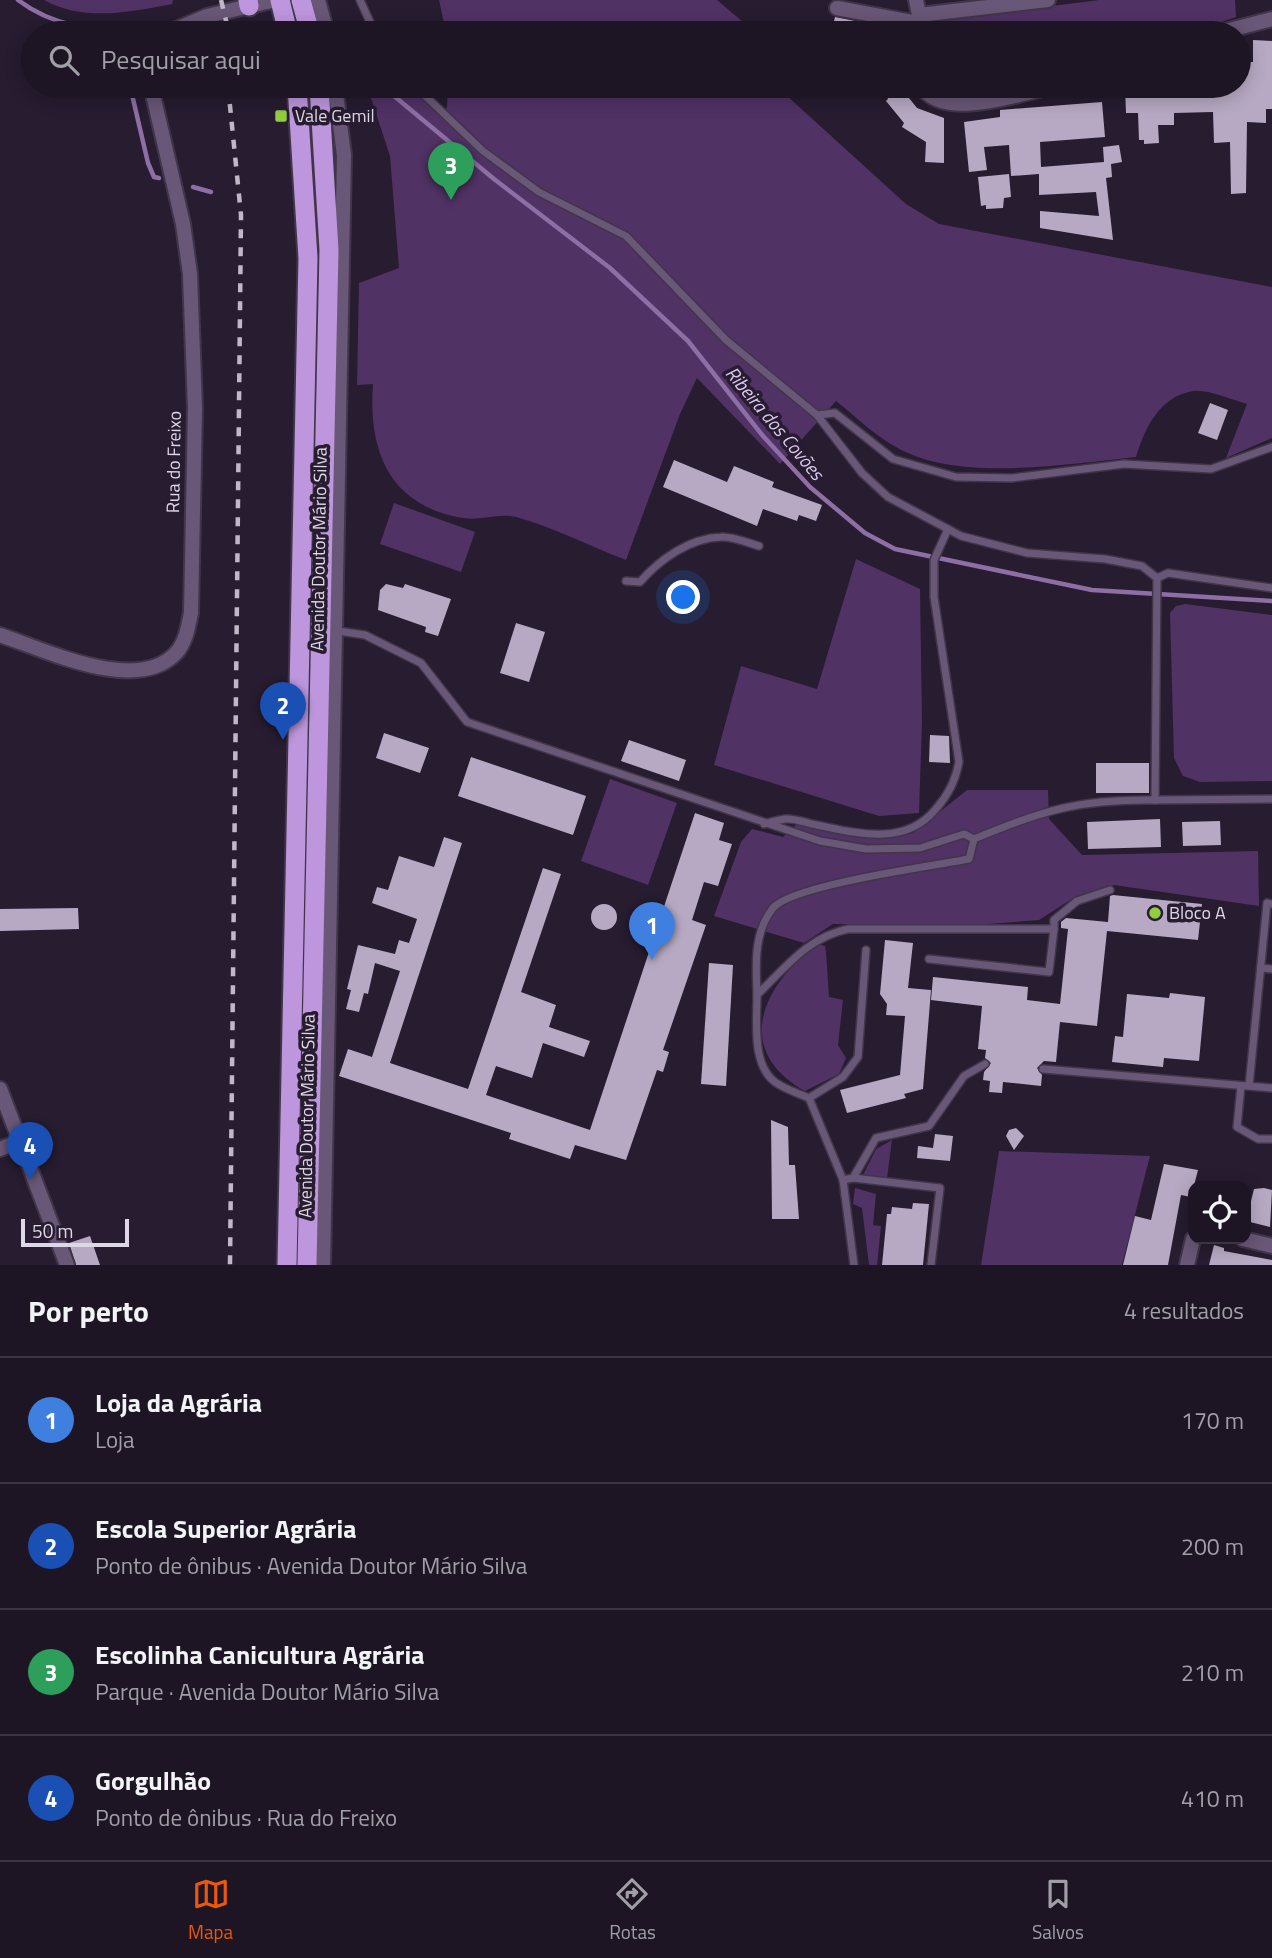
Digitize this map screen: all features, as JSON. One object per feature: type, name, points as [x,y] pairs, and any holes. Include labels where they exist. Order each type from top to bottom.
[{"type":"highway","points":[[276,0],[284,21]]},
{"type":"highway","points":[[301,0],[307,21]]},
{"type":"highway","points":[[287,1265],[307,258],[299,98]]},
{"type":"highway","points":[[307,1265],[329,250],[319,98]]},
{"type":"street","points":[[195,21],[248,3],[276,0]]},
{"type":"street","points":[[318,0],[324,21]]},
{"type":"street","points":[[916,0],[917,21]]},
{"type":"street","points":[[933,21],[1048,0]]},
{"type":"street","points":[[837,8],[902,21]]},
{"type":"street","points":[[1251,24],[1272,19]]},
{"type":"street","name":"Rua do Freixo","points":[[0,635],[125,672],[160,666],[177,652],[185,638],[191,613],[194,327],[183,224],[154,98]]},
{"type":"street","name":"Avenida Doutor Mário Silva","points":[[323,1265],[338,631],[344,155],[337,98]]},
{"type":"street","points":[[939,98],[950,105],[1001,98]]},
{"type":"street","points":[[0,1089],[67,1265]]},
{"type":"street","points":[[0,1149],[20,1141]]},
{"type":"street","points":[[1251,1241],[1272,1246]]},
{"type":"street","points":[[1187,1265],[1192,1244]]},
{"type":"lane","points":[[360,0],[370,21]]},
{"type":"lane","points":[[426,98],[483,151],[539,192],[626,236],[726,340],[817,415],[862,473],[888,497],[961,536],[1027,553],[1105,559],[1142,566],[1157,578]]},
{"type":"lane","points":[[817,415],[835,413],[893,459],[956,477],[1012,478],[1125,464],[1211,470],[1272,447]]},
{"type":"lane","points":[[763,824],[787,819],[870,835],[891,835],[912,829],[928,818],[945,798],[955,782],[959,762],[934,597],[934,560],[948,529]]},
{"type":"lane","points":[[626,581],[640,582],[655,564],[696,542],[723,537],[759,546]]},
{"type":"lane","points":[[1157,578],[1168,573],[1272,588]]},
{"type":"lane","points":[[1155,800],[1157,578]]},
{"type":"lane","points":[[338,631],[365,635],[421,663],[467,722],[820,841],[866,849],[920,848],[964,834],[974,839],[1024,818],[1068,805],[1098,800],[1272,799]]},
{"type":"lane","points":[[854,1265],[843,1180],[809,1098],[776,1083],[767,1073],[758,1049],[755,957],[759,935],[774,907],[808,890],[969,859],[974,839]]},
{"type":"lane","points":[[929,958],[1049,972],[1054,920],[1077,901],[1110,890]]},
{"type":"lane","points":[[1272,904],[1267,903],[1261,968],[1237,1127],[1258,1139],[1272,1139]]},
{"type":"lane","points":[[757,995],[805,947],[827,933],[848,929],[1054,929]]},
{"type":"lane","points":[[809,1098],[843,1077],[858,1057],[866,950]]},
{"type":"lane","points":[[1261,968],[1272,969]]},
{"type":"lane","points":[[853,1178],[876,1138],[929,1126],[964,1076],[985,1064]]},
{"type":"lane","points":[[1043,1069],[1272,1088]]},
{"type":"lane","points":[[843,1180],[853,1178],[940,1188],[931,1265]]},
{"type":"shaded area","points":[[44,0],[173,0],[172,4],[140,10],[91,13],[59,7]]},
{"type":"shaded area","points":[[439,0],[717,0],[742,21],[443,21]]},
{"type":"shaded area","points":[[1099,0],[1235,0],[1236,17],[1224,21],[947,19]]},
{"type":"shaded area","points":[[371,98],[434,98],[443,115],[447,98],[789,98],[906,204],[939,224],[1272,287],[1272,438],[1226,458],[1247,404],[1213,393],[1193,391],[1171,400],[1155,415],[1136,457],[1046,466],[981,468],[950,465],[921,458],[896,447],[836,401],[780,464],[697,378],[680,414],[626,560],[516,517],[469,519],[438,512],[417,501],[401,488],[388,472],[375,432],[373,384],[357,385],[359,283],[399,268],[390,156]]},
{"type":"shaded area","points":[[394,503],[475,532],[461,572],[380,544]]},
{"type":"shaded area","points":[[856,559],[920,589],[922,722],[919,813],[879,816],[714,765],[741,666],[817,689]]},
{"type":"shaded area","points":[[1185,604],[1272,615],[1272,781],[1200,782],[1183,776],[1174,758],[1170,613],[1176,606]]},
{"type":"shaded area","points":[[610,779],[677,803],[648,885],[581,861]]},
{"type":"shaded area","points":[[967,790],[1048,790],[1049,819],[1082,855],[1258,851],[1259,906],[1114,885],[1075,897],[1039,920],[963,926],[833,924],[804,943],[714,916],[741,842],[752,829],[783,837],[797,824],[891,838],[913,833]]},
{"type":"shaded area","points":[[818,944],[825,946],[829,997],[843,1000],[838,1045],[846,1058],[839,1074],[805,1091],[782,1075],[768,1056],[762,1037],[763,1018],[770,998],[782,979],[798,960]]},
{"type":"shaded area","points":[[892,1140],[887,1178],[863,1175],[876,1149]]},
{"type":"shaded area","points":[[999,1151],[1150,1156],[1122,1265],[981,1265]]},
{"type":"shaded area","points":[[855,1188],[876,1194],[873,1225],[881,1226],[877,1265],[869,1265],[862,1208],[853,1204]]},
{"type":"building","points":[[835,17],[855,21],[834,21]]},
{"type":"building","points":[[1253,40],[1272,41],[1272,109],[1266,109],[1266,123],[1247,122],[1246,193],[1231,194],[1230,142],[1214,143],[1213,112],[1174,113],[1174,125],[1158,125],[1159,143],[1144,144],[1144,140],[1139,140],[1138,113],[1126,113],[1125,98],[1251,98]]},
{"type":"building","points":[[909,98],[917,108],[944,118],[944,163],[925,162],[926,142],[902,127],[904,123],[886,101]]},
{"type":"building","points":[[1102,102],[1105,137],[1040,142],[1041,167],[1104,162],[1103,147],[1119,145],[1122,162],[1111,164],[1112,177],[1106,178],[1113,240],[1040,228],[1040,211],[1099,216],[1096,192],[1039,195],[1039,174],[1011,176],[1009,145],[984,147],[987,170],[969,172],[964,122],[1000,117],[1000,110]]},
{"type":"building","points":[[1009,174],[1011,197],[1004,198],[1003,208],[986,209],[986,205],[981,206],[978,177]]},
{"type":"building","points":[[1210,403],[1228,410],[1217,440],[1198,433]]},
{"type":"building","points":[[674,460],[727,482],[734,466],[774,482],[772,487],[822,505],[816,521],[799,515],[797,521],[763,509],[757,526],[663,487]]},
{"type":"building","points":[[386,584],[403,588],[405,584],[451,599],[438,636],[425,632],[426,627],[378,610],[380,590]]},
{"type":"building","points":[[516,623],[545,632],[529,682],[500,673]]},
{"type":"building","points":[[384,733],[429,748],[420,773],[376,758]]},
{"type":"building","points":[[930,735],[949,736],[950,763],[929,762]]},
{"type":"building","points":[[629,740],[686,760],[679,781],[621,761]]},
{"type":"building","points":[[471,757],[586,796],[573,835],[458,796]]},
{"type":"building","points":[[1096,763],[1149,763],[1149,793],[1096,793]]},
{"type":"building","points":[[695,813],[724,823],[719,840],[732,844],[718,886],[704,882],[692,920],[706,925],[663,1050],[669,1052],[663,1072],[657,1070],[626,1160],[575,1145],[570,1159],[509,1139],[511,1133],[339,1076],[348,1049],[372,1057],[400,971],[375,963],[368,994],[364,993],[359,1012],[346,1009],[351,990],[347,989],[358,945],[395,954],[399,940],[409,943],[417,919],[372,903],[377,887],[388,890],[399,856],[434,867],[444,837],[462,843],[390,1063],[468,1089],[543,868],[561,874],[521,992],[556,1005],[549,1027],[590,1041],[584,1057],[543,1043],[532,1078],[496,1066],[486,1095],[590,1130]]},
{"type":"building","points":[[1160,819],[1161,847],[1088,849],[1087,822]]},
{"type":"building","points":[[1220,821],[1221,845],[1183,846],[1182,822]]},
{"type":"building","points":[[1110,896],[1202,904],[1198,940],[1107,931],[1097,1026],[1060,1022],[1056,1062],[1044,1061],[1037,1068],[1042,1075],[1041,1086],[1003,1082],[1002,1093],[989,1092],[990,1081],[983,1080],[984,1072],[991,1063],[985,1058],[986,1050],[978,1049],[982,1006],[931,1000],[933,977],[1028,987],[1027,1000],[1060,1004],[1068,929],[1061,928],[1061,922],[1066,918],[1108,922]]},
{"type":"building","points":[[604,904],[614,907],[617,917],[614,927],[604,930],[594,927],[591,917],[594,907]]},
{"type":"building","points":[[78,908],[79,929],[0,931],[0,909]]},
{"type":"building","points":[[885,940],[913,943],[908,988],[931,990],[923,1089],[904,1094],[906,1098],[847,1113],[840,1090],[900,1075],[905,1016],[886,1015],[887,1004],[880,994]]},
{"type":"building","points":[[709,963],[733,965],[726,1086],[701,1084]]},
{"type":"building","points":[[1170,993],[1205,997],[1199,1061],[1164,1058],[1163,1067],[1112,1062],[1115,1036],[1123,1037],[1127,994],[1169,998]]},
{"type":"building","points":[[771,1120],[788,1127],[789,1165],[795,1165],[799,1219],[772,1219]]},
{"type":"building","points":[[1016,1128],[1024,1136],[1014,1150],[1006,1136],[1009,1130]]},
{"type":"building","points":[[935,1134],[953,1136],[950,1161],[917,1158],[918,1146],[933,1148]]},
{"type":"building","points":[[1164,1164],[1198,1170],[1195,1181],[1188,1181],[1188,1196],[1181,1195],[1168,1265],[1123,1265],[1135,1216],[1151,1220]]},
{"type":"building","points":[[1254,1189],[1272,1190],[1270,1227],[1251,1222]]},
{"type":"building","points":[[913,1203],[929,1204],[923,1265],[882,1265],[887,1214],[891,1214],[892,1207],[912,1209]]},
{"type":"building","points":[[90,1236],[100,1265],[76,1265],[69,1243]]},
{"type":"building","points":[[1214,1245],[1224,1248],[1224,1251],[1272,1260],[1272,1265],[1209,1265]]},
{"type":"waterway","points":[[18,0],[58,21]]},
{"type":"waterway","points":[[133,98],[148,163],[154,177],[159,178]]},
{"type":"waterway","name":"Ribeira dos Covões","points":[[396,98],[494,179],[610,268],[688,341],[763,436],[810,487],[865,533],[895,549],[1092,590],[1272,601]]},
{"type":"waterway","points":[[193,187],[211,192]]},
{"type":"railway","points":[[221,0],[226,21]]},
{"type":"railway","points":[[229,98],[241,215],[230,1265]]},
{"type":"place","name":"Vale Gemil","points":[[281,116]]},
{"type":"place","name":"Escolinha Canicultura Agrária","points":[[451,200]]},
{"type":"place","name":"Escola Superior Agrária","points":[[283,740]]},
{"type":"place","name":"Bloco A","points":[[1155,913]]},
{"type":"place","name":"Loja da Agrária","points":[[652,960]]},
{"type":"place","name":"Gorgulhão","points":[[30,1180]]}]
